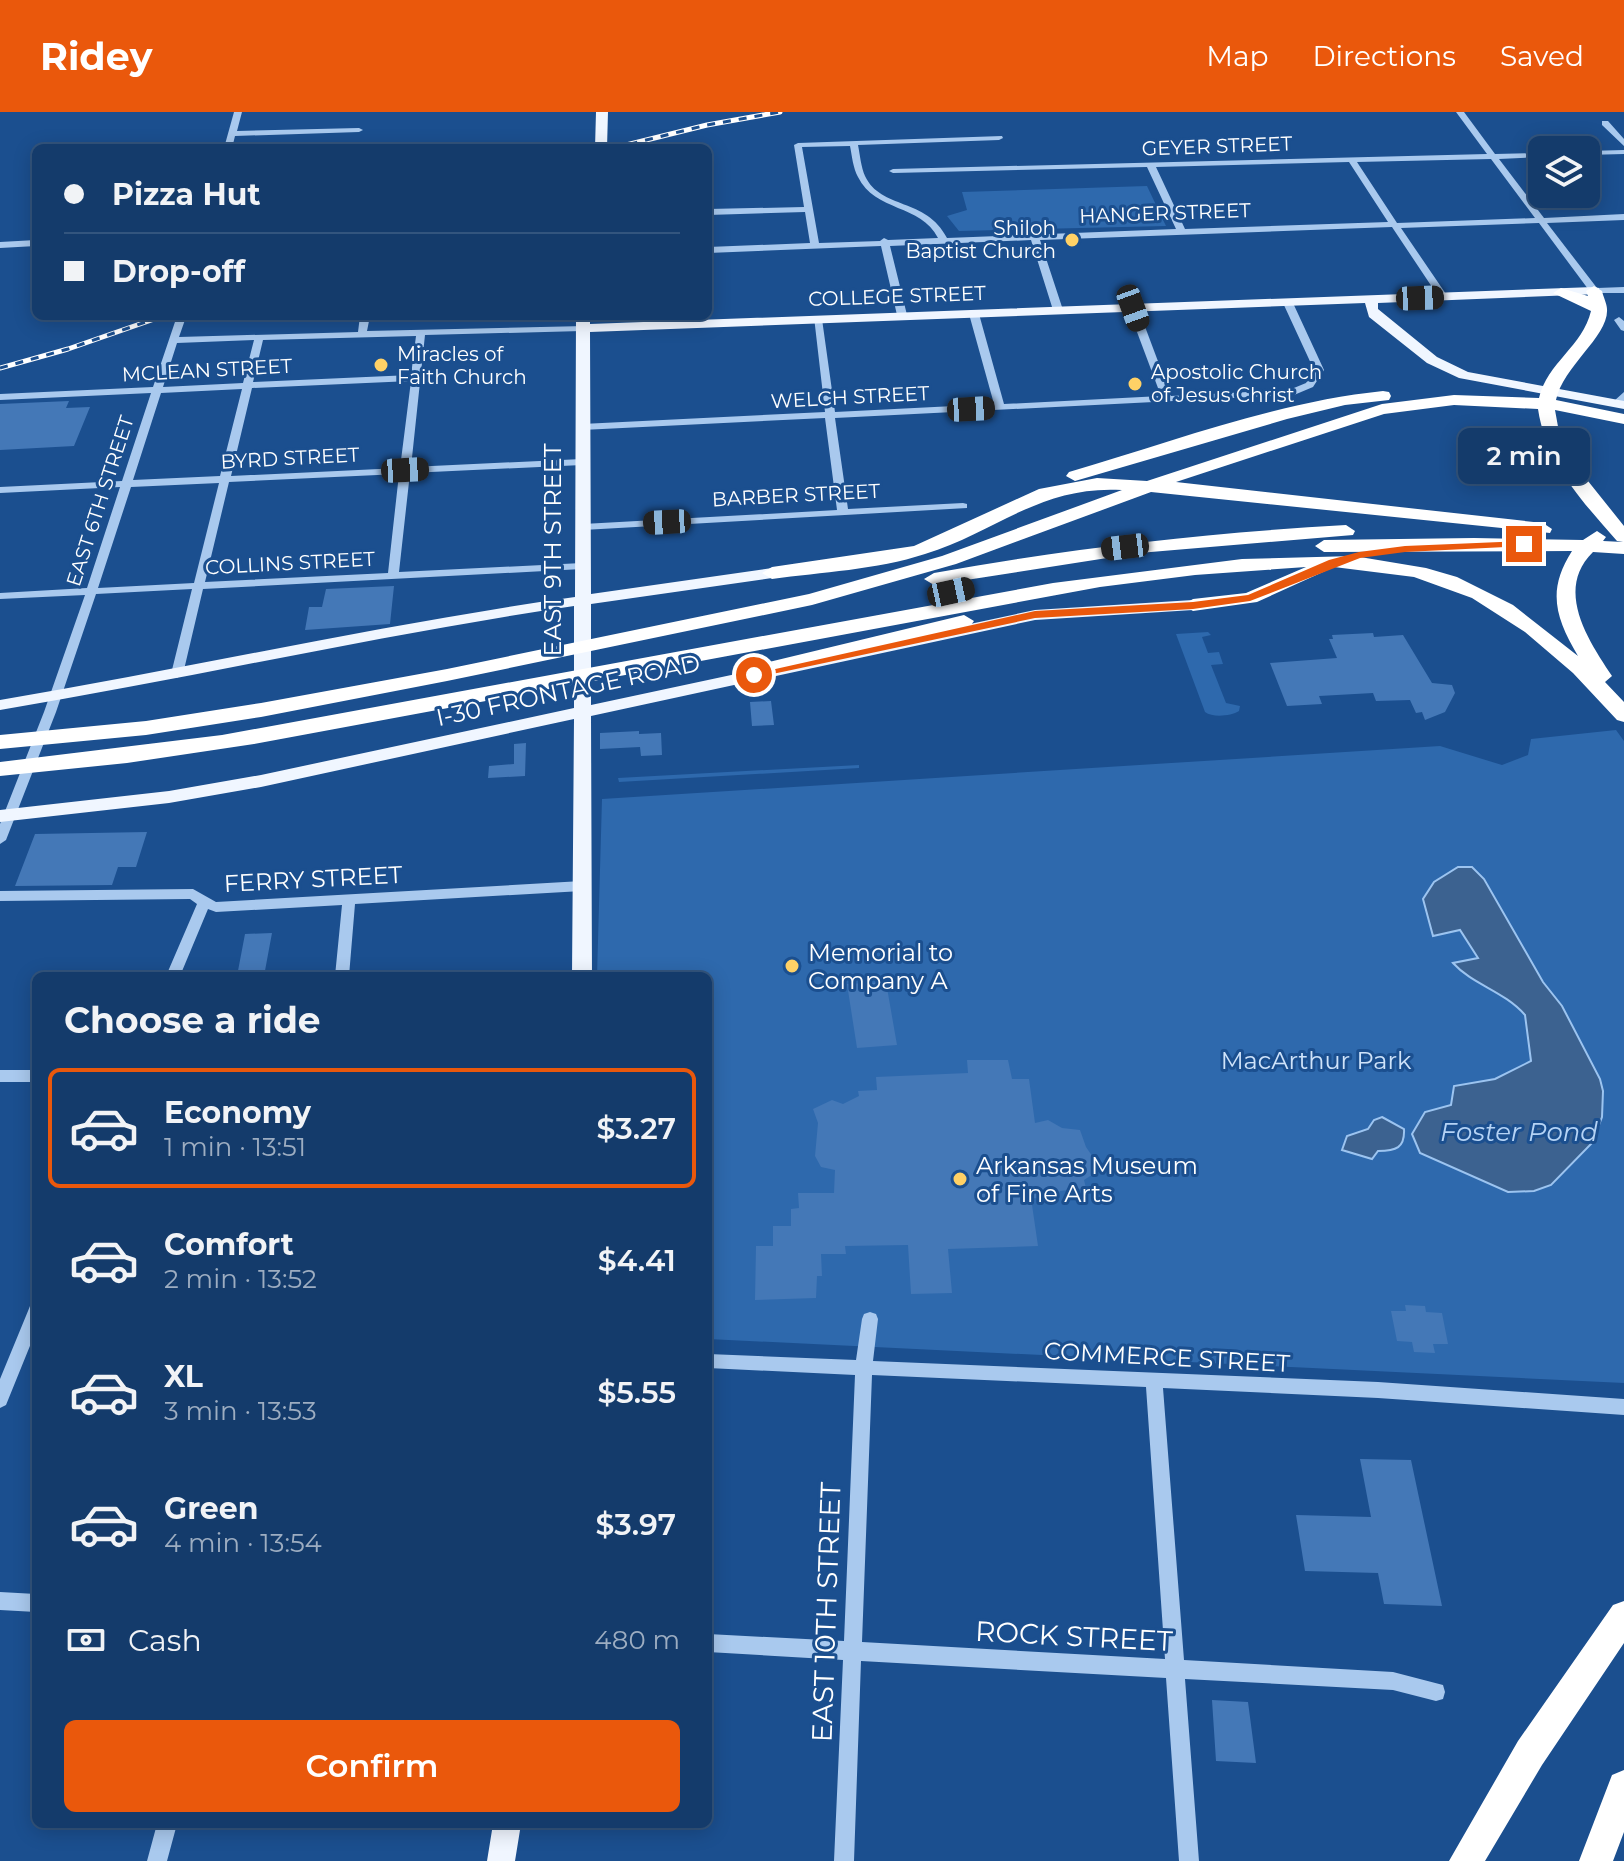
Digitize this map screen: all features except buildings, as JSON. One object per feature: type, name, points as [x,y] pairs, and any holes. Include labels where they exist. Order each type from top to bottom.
[{"type":"highway","points":[[1594,291],[1600,310],[1595,329],[1559,367],[1546,401],[1550,430],[1562,455],[1624,535]]},
{"type":"highway","points":[[1561,293],[1578,297],[1600,310]]},
{"type":"highway","points":[[976,526],[1015,502],[1061,481],[1297,411],[1345,400],[1392,395],[1455,395],[1473,400]]},
{"type":"highway","points":[[0,742],[146,728],[261,710],[447,675],[812,599],[841,588],[949,560],[1175,477],[1362,414],[1407,405],[1473,400],[1622,406]]},
{"type":"highway","points":[[772,573],[899,555],[931,546],[1015,506],[1062,488],[1114,483],[1557,537],[1624,548]]},
{"type":"highway","points":[[1589,489],[1624,523],[1593,539],[1581,554],[1567,582],[1565,612],[1574,632],[1624,707]]},
{"type":"highway","points":[[812,599],[840,598],[1020,562],[1210,538],[1353,531],[1557,537]]},
{"type":"highway","points":[[397,708],[420,699],[976,586],[1065,572],[1325,546],[1624,535]]},
{"type":"highway","points":[[1193,605],[1250,598],[1333,562],[1359,555],[1557,537]]},
{"type":"highway","points":[[770,671],[776,666],[1050,600],[1277,562]]},
{"type":"highway","points":[[0,769],[163,752],[256,737],[397,708],[451,702],[1088,581],[1277,562],[1383,564],[1421,572],[1491,600],[1530,624],[1624,715]]},
{"type":"highway","points":[[1466,1861],[1530,1753],[1624,1616]]},
{"type":"highway","points":[[1596,1861],[1624,1787]]},
{"type":"main road","points":[[601,144],[602,112]]},
{"type":"main road","points":[[1357,306],[1372,300],[1594,291]]},
{"type":"main road","points":[[1372,300],[1371,311],[1432,360],[1464,375],[1622,406]]},
{"type":"main road","name":"COLLEGE STREET","points":[[583,322],[817,319],[1311,302],[1357,306]]},
{"type":"main road","points":[[1357,306],[1386,323]]},
{"type":"main road","name":"EAST 9TH STREET","points":[[582,972],[583,322]]},
{"type":"main road","points":[[0,705],[53,704],[177,674],[487,614],[582,607],[772,573]]},
{"type":"main road","name":"I-30 FRONTAGE ROAD","points":[[6,815],[197,793],[583,706],[770,671],[1035,615],[1193,605]]},
{"type":"main road","points":[[501,1861],[506,1828]]},
{"type":"street","points":[[229,144],[238,112]]},
{"type":"street","points":[[1460,112],[1594,291],[1624,290]]},
{"type":"street","points":[[1605,123],[1624,144]]},
{"type":"street","points":[[232,134],[359,130]]},
{"type":"street","points":[[815,244],[798,145],[999,138]]},
{"type":"street","points":[[854,143],[862,177],[871,189],[935,221],[943,239]]},
{"type":"street","points":[[1600,153],[1624,152]]},
{"type":"street","name":"GEYER STREET","points":[[893,171],[1528,156]]},
{"type":"street","points":[[1352,161],[1443,297]]},
{"type":"street","points":[[1151,166],[1181,230]]},
{"type":"street","points":[[712,212],[809,209]]},
{"type":"street","name":"HANGER STREET","points":[[712,250],[1181,230],[1394,223],[1413,226],[1624,217]]},
{"type":"street","points":[[1034,236],[1058,310]]},
{"type":"street","points":[[884,241],[902,315]]},
{"type":"street","points":[[0,245],[32,243]]},
{"type":"street","name":"WELCH STREET","points":[[582,427],[1281,394],[1310,385],[1318,376],[1319,367],[1288,303]]},
{"type":"street","points":[[1133,308],[1167,399]]},
{"type":"street","points":[[974,314],[1000,407]]},
{"type":"street","points":[[817,319],[843,512]]},
{"type":"street","name":"EAST 6TH STREET","points":[[6,815],[21,789],[53,704],[180,320]]},
{"type":"street","points":[[362,333],[364,320]]},
{"type":"street","name":"COLLEGE STREET","points":[[173,340],[421,333],[583,322]]},
{"type":"street","points":[[393,575],[421,333]]},
{"type":"street","points":[[177,674],[259,339]]},
{"type":"street","name":"MCLEAN STREET","points":[[0,397],[416,378]]},
{"type":"street","name":"BYRD STREET","points":[[0,490],[582,462]]},
{"type":"street","name":"BARBER STREET","points":[[583,527],[963,506]]},
{"type":"street","name":"COLLINS STREET","points":[[0,596],[582,566]]},
{"type":"street","points":[[0,840],[6,815]]},
{"type":"street","name":"FERRY STREET","points":[[0,896],[193,894],[204,903],[216,907],[582,886]]},
{"type":"street","points":[[342,972],[349,900]]},
{"type":"street","points":[[175,972],[204,903]]},
{"type":"street","points":[[0,1076],[32,1076]]},
{"type":"street","points":[[864,1366],[870,1319]]},
{"type":"street","points":[[0,1400],[32,1321]]},
{"type":"street","name":"COMMERCE STREET","points":[[712,1361],[1378,1390],[1624,1407]]},
{"type":"street","name":"EAST 10TH STREET","points":[[844,1861],[864,1366]]},
{"type":"street","points":[[1154,1380],[1189,1861]]},
{"type":"street","points":[[0,1601],[32,1603]]},
{"type":"street","name":"ROCK STREET","points":[[712,1643],[1393,1681],[1436,1692]]},
{"type":"street","points":[[157,1861],[166,1828]]},
{"type":"green space","points":[[1147,186],[1166,226],[959,231],[947,216],[967,210],[962,192]]},
{"type":"green space","points":[[1208,632],[1211,635],[1202,637],[1208,653],[1219,652],[1223,664],[1211,665],[1226,703],[1240,706],[1239,711],[1231,714],[1217,716],[1205,712],[1176,634]]},
{"type":"green space","name":"MacArthur Park","points":[[1616,730],[1624,741],[1624,1383],[712,1339],[712,972],[597,972],[602,799],[1440,746],[1502,765],[1528,755],[1531,739]]},
{"type":"green space","points":[[859,765],[859,768],[619,782],[618,778]]},
{"type":"water","name":"Foster Pond","points":[[1458,867],[1472,867],[1484,879],[1543,982],[1562,1006],[1600,1079],[1603,1091],[1602,1117],[1592,1143],[1551,1185],[1534,1191],[1508,1192],[1420,1153],[1412,1134],[1425,1112],[1451,1105],[1454,1086],[1495,1079],[1531,1061],[1525,1015],[1453,963],[1478,958],[1460,930],[1433,936],[1423,899],[1434,882]]},
{"type":"water","points":[[1382,1117],[1404,1129],[1403,1140],[1398,1147],[1378,1151],[1372,1159],[1342,1150],[1347,1136],[1368,1129],[1374,1120]]},
{"type":"railway","points":[[630,144],[707,125],[780,112]]},
{"type":"railway","points":[[0,368],[68,349],[151,320]]},
{"type":"place","name":"Shiloh Baptist Church","points":[[1072,240]]},
{"type":"place","name":"Miracles of Faith Church","points":[[381,365]]},
{"type":"place","name":"Apostolic Church of Jesus Christ","points":[[1135,384]]},
{"type":"place","name":"Memorial to Company A","points":[[792,966]]},
{"type":"place","name":"Arkansas Museum of Fine Arts","points":[[960,1179]]},
{"type":"route","points":[[754,675],[1035,615],[1193,605],[1250,598],[1333,562],[1359,555],[1405,549],[1524,544]]}]
